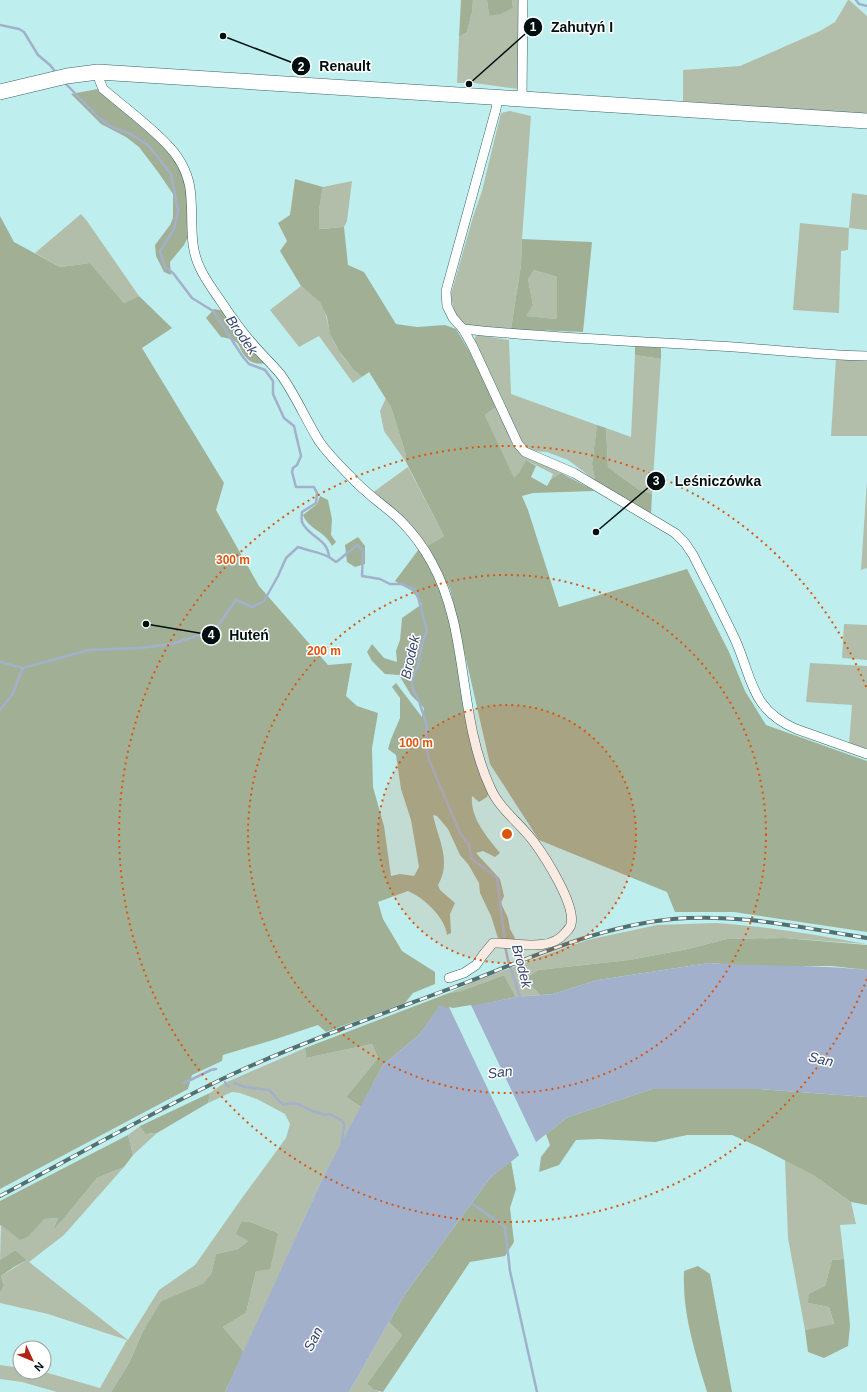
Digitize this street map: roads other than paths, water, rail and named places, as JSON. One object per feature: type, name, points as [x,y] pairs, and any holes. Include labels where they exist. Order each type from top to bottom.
[{"type":"main road","points":[[0,92],[67,76],[98,72],[867,121]]},
{"type":"street","points":[[522,99],[523,0]]},
{"type":"street","points":[[98,72],[99,79],[104,89],[160,136],[171,147],[181,161],[188,178],[191,196],[192,238],[194,252],[199,267],[210,285],[243,332],[280,374],[290,389],[308,423],[322,444],[357,484],[400,520],[414,536],[431,561],[443,585],[455,626],[472,736],[479,760],[496,800],[534,842],[567,898],[571,915],[571,925],[563,936],[535,946],[498,942],[492,944],[476,965],[464,973],[449,978]]},
{"type":"street","points":[[498,98],[446,291],[447,306],[453,318],[463,329],[482,364],[518,444],[525,452],[574,473],[675,533],[685,543],[693,555],[733,636],[756,696],[772,715],[796,729],[867,754]]},
{"type":"street","points":[[463,329],[518,335],[755,348],[845,356],[867,356]]},
{"type":"water","name":"San","points":[[709,963],[827,967],[867,970],[867,1097],[759,1089],[652,1089],[568,1117],[490,1178],[405,1294],[349,1392],[225,1392],[326,1171],[383,1065],[419,1035],[440,1005],[452,1010],[516,997],[553,994],[598,980]]},
{"type":"waterway","points":[[856,0],[859,4],[867,6]]},
{"type":"waterway","name":"Brodek","points":[[0,25],[19,29],[24,32],[38,55],[54,70]]},
{"type":"waterway","name":"Brodek","points":[[65,83],[98,117],[112,127],[131,134],[149,146],[171,174],[178,211],[174,229],[160,251],[165,267],[173,273],[192,298],[213,311],[249,364],[265,370],[273,381],[273,394],[284,418],[294,426],[301,456],[292,472],[296,487],[314,487],[317,493],[316,503],[302,512],[302,521],[305,527],[322,542],[328,551],[329,557],[336,562],[358,545],[363,551],[362,576],[380,579],[390,584],[401,584],[416,590],[427,630],[422,644],[418,666],[412,679],[413,690],[419,701],[427,726],[426,745],[429,760],[460,833],[469,845],[472,859],[497,878],[505,941]]},
{"type":"waterway","points":[[0,662],[23,668],[89,650],[140,648],[172,644],[215,630],[236,600],[252,607],[264,601],[286,558],[298,547],[329,557]]},
{"type":"waterway","points":[[0,710],[12,695],[23,668]]},
{"type":"waterway","name":"Brodek","points":[[505,946],[521,1000]]},
{"type":"waterway","points":[[184,1083],[216,1069]]},
{"type":"waterway","points":[[225,1082],[227,1086],[229,1086]]},
{"type":"waterway","points":[[234,1083],[245,1087],[269,1090],[284,1105],[290,1103],[298,1104],[312,1111],[326,1115],[330,1114],[342,1121],[344,1124],[343,1143]]},
{"type":"waterway","points":[[470,1202],[505,1227],[510,1271],[537,1392]]},
{"type":"railway","points":[[0,1196],[176,1102],[235,1073],[320,1037],[541,953],[593,935],[619,928],[673,919],[722,918],[770,922],[867,938]]},
{"type":"place","name":"Renault","points":[[223,36]]},
{"type":"place","name":"Zahutyń I","points":[[469,84]]},
{"type":"place","name":"Leśniczówka","points":[[596,532]]},
{"type":"place","name":"Huteń","points":[[146,624]]}]
